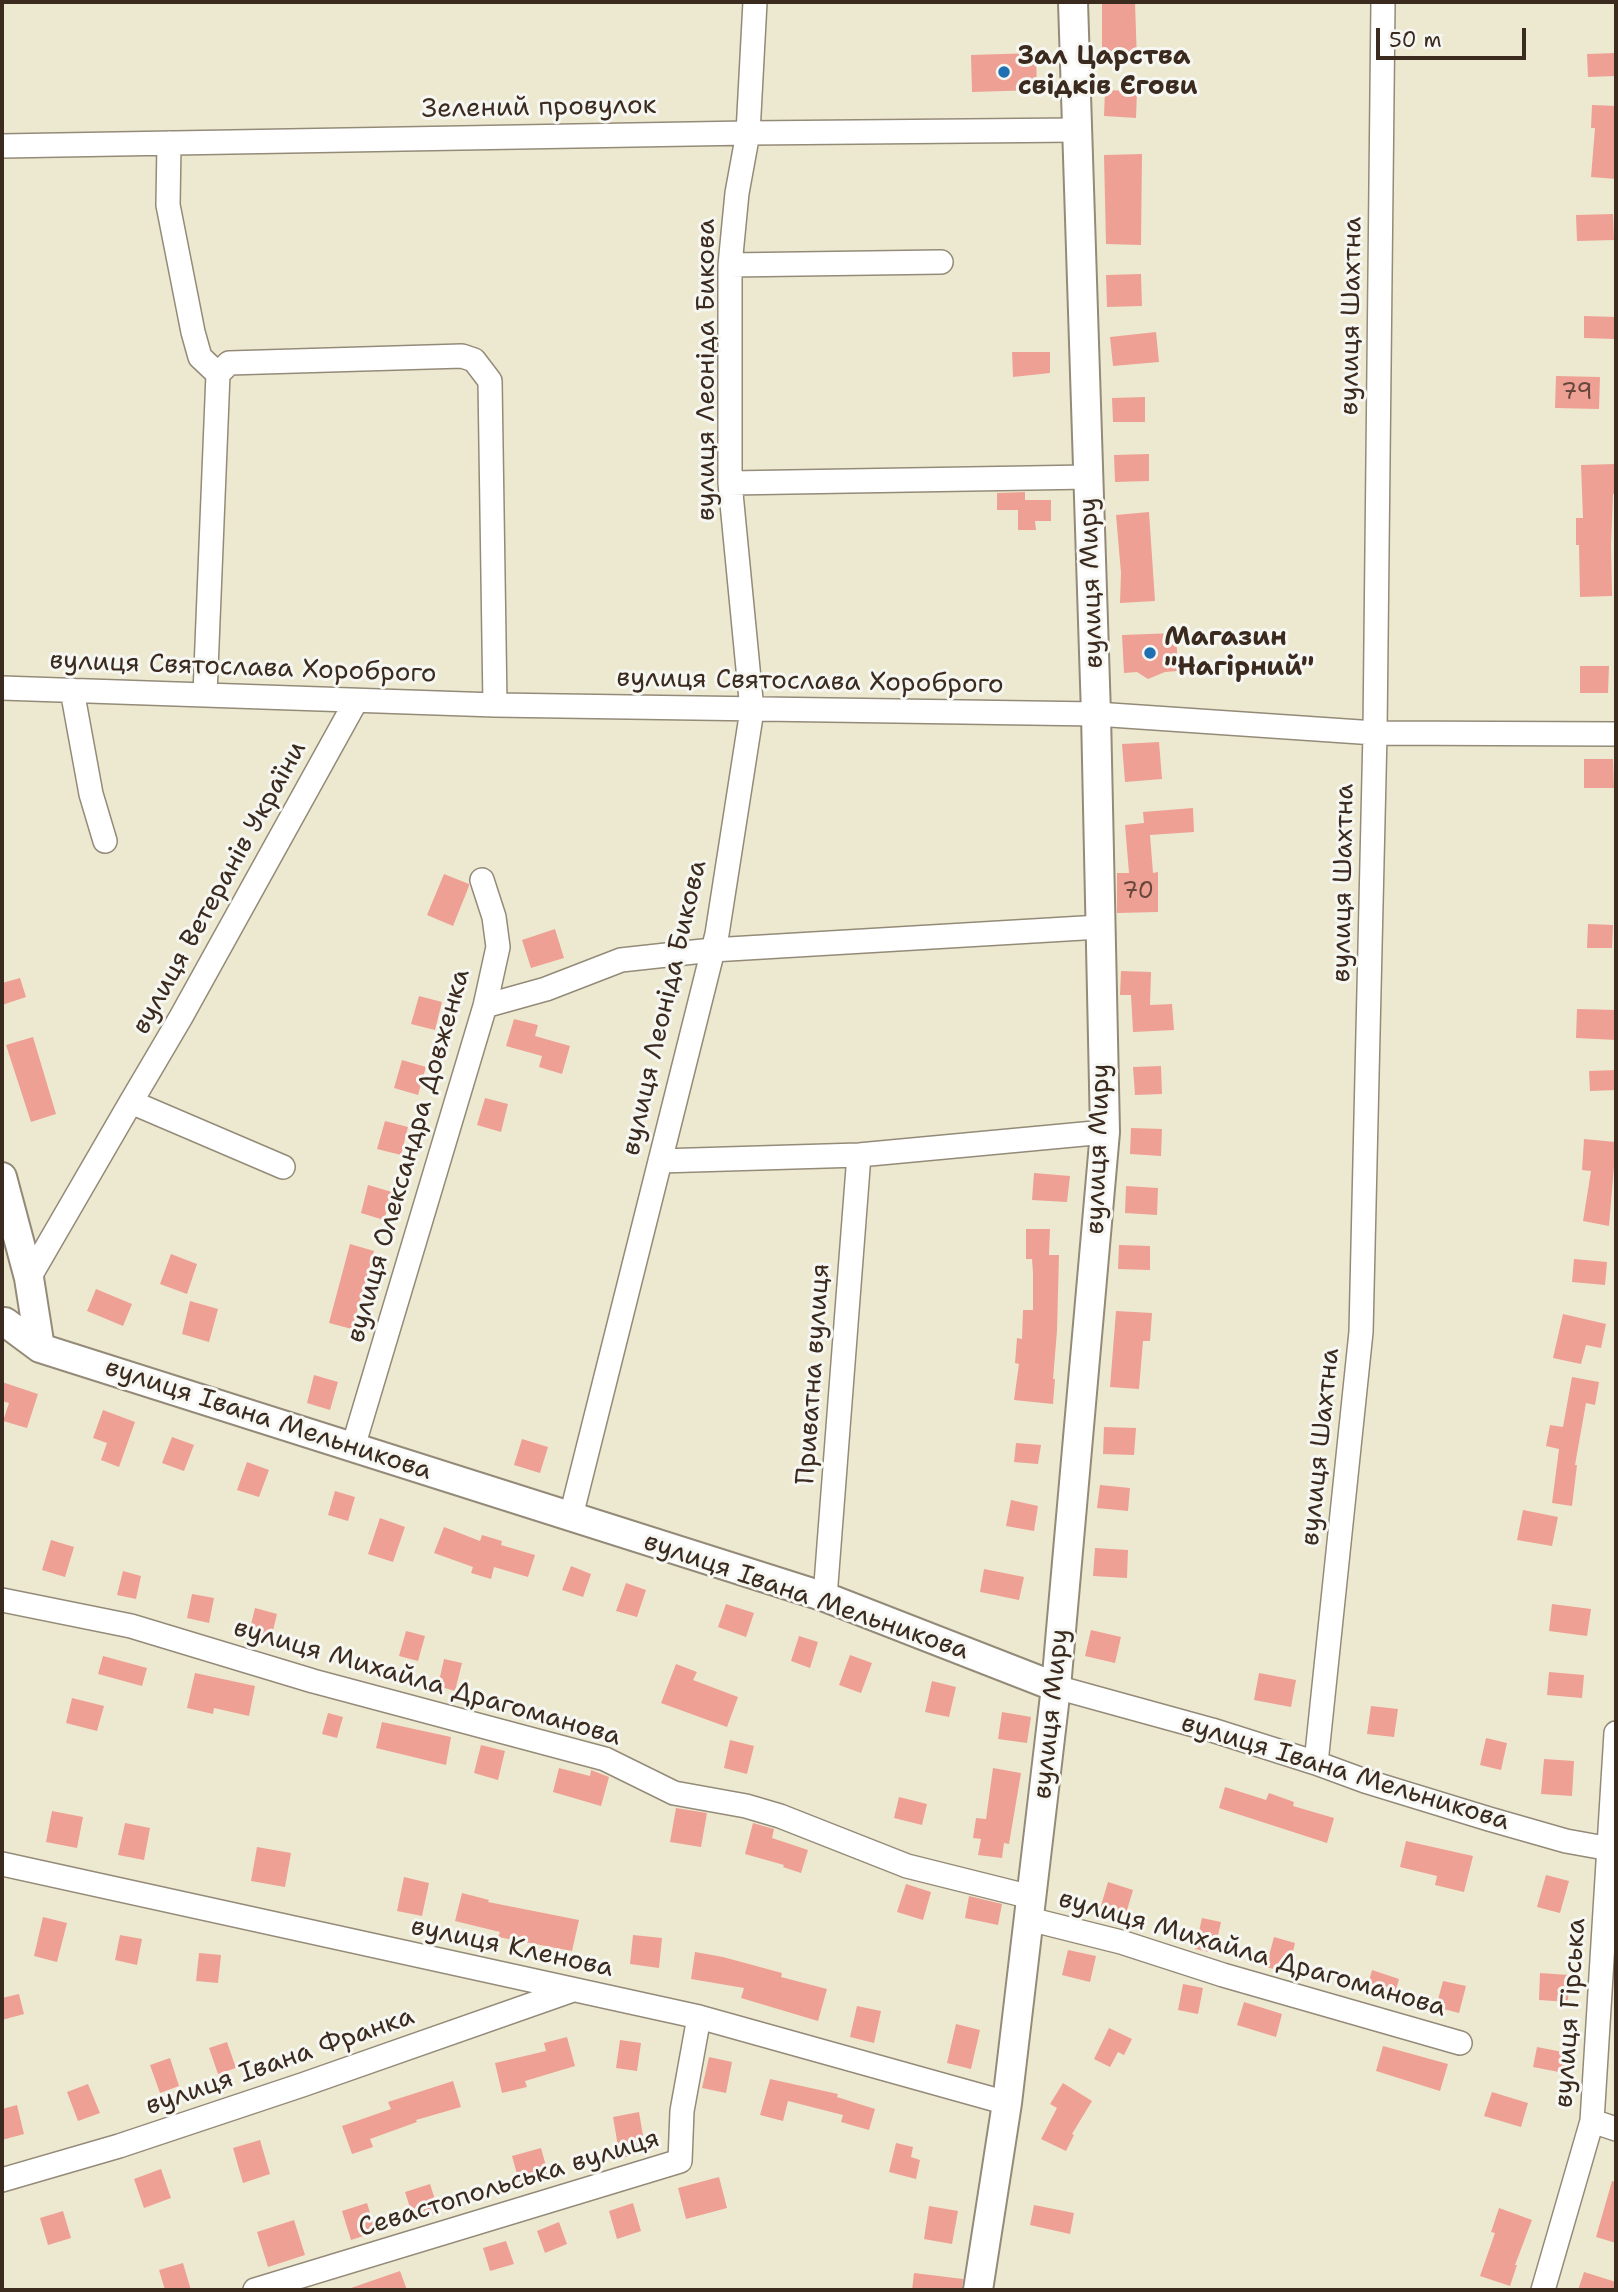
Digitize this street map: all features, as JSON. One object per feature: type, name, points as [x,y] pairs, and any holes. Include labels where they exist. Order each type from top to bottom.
[{"type":"street","name":"вулиця Леоніда Бикова","points":[[571,1516],[712,950],[752,710],[730,483],[730,265],[737,194],[748,132],[755,2]]},
{"type":"street","name":"вулиця Миру","points":[[978,2290],[1007,2103],[1056,1687],[1105,1132],[1096,714],[1073,2]]},
{"type":"street","name":"вулиця Шахтна","points":[[1315,1763],[1361,1332],[1375,733],[1383,2]]},
{"type":"street","name":"Зелений провулок","points":[[2,146],[748,132],[1077,130]]},
{"type":"street","points":[[169,143],[168,205],[193,332],[200,356],[218,374]]},
{"type":"street","points":[[730,265],[941,262]]},
{"type":"street","points":[[205,694],[218,374],[229,363],[463,356],[474,360],[490,381],[495,705]]},
{"type":"street","points":[[730,483],[1088,477]]},
{"type":"street","name":"вулиця Святослава Хороброго","points":[[2,688],[495,705],[1096,714],[1375,733],[1616,734]]},
{"type":"street","points":[[72,690],[91,794],[105,841]]},
{"type":"street","name":"вулиця Ветеранів України","points":[[29,1278],[188,1005],[356,701]]},
{"type":"street","name":"вулиця Олександра Довженка","points":[[353,1447],[485,1006],[498,947],[494,917],[482,880]]},
{"type":"street","points":[[485,1006],[547,989],[621,960],[712,950],[1100,927]]},
{"type":"street","points":[[131,1102],[282,1167]]},
{"type":"street","points":[[660,1161],[859,1155],[1105,1132]]},
{"type":"street","name":"Приватна вулиця","points":[[825,1597],[859,1155]]},
{"type":"street","points":[[2,1177],[29,1278],[40,1348]]},
{"type":"street","points":[[3,1318],[29,1278]]},
{"type":"street","name":"вулиця Івана Мельникова","points":[[3,1318],[40,1348],[825,1597],[1056,1687],[1212,1730],[1489,1819],[1566,1841],[1613,1850]]},
{"type":"street","name":"вулиця Михайла Драгоманова","points":[[2,1600],[131,1626],[313,1681],[605,1759],[674,1793],[746,1805],[780,1816],[907,1866],[1121,1942],[1223,1975],[1460,2043]]},
{"type":"street","name":"вулиця Гірська","points":[[1543,2290],[1592,2121],[1613,1850],[1616,1733]]},
{"type":"street","name":"вулиця Кленова","points":[[2,1864],[699,2017],[1007,2103]]},
{"type":"street","name":"вулиця Івана Франка","points":[[2,2180],[159,2133],[573,1990]]},
{"type":"street","name":"Севастопольська вулиця","points":[[255,2290],[680,2161],[682,2111],[699,2017]]},
{"type":"street","points":[[1592,2121],[1616,2129]]},
{"type":"building","points":[[1102,2],[1135,2],[1137,61],[1102,61]]},
{"type":"building","points":[[1036,53],[1037,90],[972,92],[971,55]]},
{"type":"building","points":[[1616,53],[1616,76],[1588,77],[1587,54]]},
{"type":"building","points":[[1105,90],[1137,91],[1136,118],[1104,116]]},
{"type":"building","points":[[1592,105],[1616,106],[1616,179],[1591,177],[1595,128],[1591,128]]},
{"type":"building","points":[[1142,154],[1141,245],[1106,244],[1104,155]]},
{"type":"building","points":[[1613,214],[1614,240],[1577,241],[1576,215]]},
{"type":"building","points":[[1141,274],[1142,306],[1107,307],[1106,275]]},
{"type":"building","points":[[1584,316],[1616,317],[1615,339],[1584,338]]},
{"type":"building","points":[[1156,332],[1159,362],[1113,366],[1110,337]]},
{"type":"building","points":[[1012,352],[1050,352],[1050,373],[1013,377]]},
{"type":"building","points":[[1556,376],[1600,377],[1599,409],[1555,408]]},
{"type":"building","points":[[1145,397],[1145,422],[1113,422],[1112,398]]},
{"type":"building","points":[[1149,454],[1149,481],[1115,482],[1114,455]]},
{"type":"building","points":[[1616,464],[1611,545],[1612,596],[1580,597],[1576,518],[1583,518],[1581,465]]},
{"type":"building","points":[[1025,492],[1025,500],[1051,500],[1051,521],[1035,521],[1036,530],[1018,530],[1018,510],[997,510],[997,493]]},
{"type":"building","points":[[1149,512],[1155,601],[1120,603],[1121,573],[1116,515]]},
{"type":"building","name":"Магазин \"Нагірний\"","points":[[1176,633],[1178,671],[1165,672],[1148,679],[1137,672],[1124,673],[1122,635]]},
{"type":"building","points":[[1580,666],[1609,666],[1608,693],[1580,693]]},
{"type":"building","points":[[1159,742],[1162,779],[1125,782],[1122,744]]},
{"type":"building","points":[[1584,759],[1613,759],[1614,788],[1584,788]]},
{"type":"building","points":[[1193,808],[1194,832],[1150,835],[1153,873],[1158,872],[1158,912],[1117,913],[1117,873],[1129,873],[1125,825],[1144,823],[1143,812]]},
{"type":"building","points":[[444,874],[469,884],[453,926],[427,915]]},
{"type":"building","points":[[1588,924],[1613,925],[1612,948],[1587,948]]},
{"type":"building","points":[[555,929],[564,958],[531,968],[522,940]]},
{"type":"building","points":[[1121,971],[1151,972],[1150,1005],[1172,1004],[1174,1030],[1133,1032],[1131,995],[1120,995]]},
{"type":"building","points":[[20,978],[26,997],[2,1005],[2,983]]},
{"type":"building","points":[[419,996],[442,1002],[435,1030],[411,1024]]},
{"type":"building","points":[[1577,1009],[1616,1010],[1616,1040],[1576,1038]]},
{"type":"building","points":[[514,1019],[538,1025],[535,1036],[570,1046],[562,1074],[539,1067],[542,1056],[506,1046]]},
{"type":"building","points":[[33,1037],[56,1114],[31,1122],[6,1045]]},
{"type":"building","points":[[402,1060],[426,1067],[418,1095],[394,1088]]},
{"type":"building","points":[[1161,1066],[1162,1094],[1135,1095],[1133,1067]]},
{"type":"building","points":[[1616,1070],[1616,1090],[1590,1091],[1589,1071]]},
{"type":"building","points":[[485,1098],[508,1104],[501,1132],[477,1125]]},
{"type":"building","points":[[385,1121],[408,1127],[401,1155],[377,1149]]},
{"type":"building","points":[[1131,1128],[1162,1129],[1161,1156],[1130,1154]]},
{"type":"building","points":[[1584,1139],[1616,1142],[1609,1226],[1583,1221],[1591,1171],[1582,1170]]},
{"type":"building","points":[[1034,1173],[1070,1176],[1067,1202],[1032,1200]]},
{"type":"building","points":[[368,1185],[392,1192],[384,1220],[361,1213]]},
{"type":"building","points":[[1126,1186],[1158,1188],[1157,1215],[1125,1213]]},
{"type":"building","points":[[1026,1229],[1050,1229],[1049,1255],[1059,1255],[1053,1404],[1014,1400],[1019,1364],[1015,1363],[1017,1338],[1022,1339],[1023,1310],[1033,1310],[1032,1259],[1026,1259]]},
{"type":"building","points":[[350,1244],[374,1251],[352,1329],[329,1323]]},
{"type":"building","points":[[1119,1245],[1150,1246],[1150,1270],[1118,1269]]},
{"type":"building","points":[[171,1254],[197,1264],[187,1294],[160,1284]]},
{"type":"building","points":[[1574,1259],[1607,1262],[1605,1285],[1572,1282]]},
{"type":"building","points":[[96,1289],[132,1304],[123,1326],[87,1311]]},
{"type":"building","points":[[190,1301],[218,1309],[209,1342],[182,1334]]},
{"type":"building","points":[[1116,1311],[1152,1313],[1150,1341],[1143,1341],[1139,1389],[1110,1387]]},
{"type":"building","points":[[1563,1314],[1606,1324],[1601,1348],[1586,1345],[1581,1364],[1553,1358]]},
{"type":"building","points":[[314,1375],[338,1382],[330,1410],[307,1403]]},
{"type":"building","points":[[1572,1377],[1599,1382],[1595,1405],[1586,1403],[1575,1465],[1572,1506],[1552,1503],[1559,1449],[1546,1446],[1550,1425],[1563,1427]]},
{"type":"building","points":[[2,1382],[38,1394],[27,1428],[3,1421],[9,1403],[2,1401]]},
{"type":"building","points":[[103,1410],[135,1422],[119,1467],[101,1460],[107,1443],[93,1438]]},
{"type":"building","points":[[1104,1427],[1136,1428],[1134,1455],[1103,1454]]},
{"type":"building","points":[[172,1437],[194,1445],[184,1471],[162,1463]]},
{"type":"building","points":[[522,1439],[548,1447],[540,1473],[514,1465]]},
{"type":"building","points":[[1016,1443],[1041,1445],[1038,1464],[1014,1462]]},
{"type":"building","points":[[247,1462],[269,1470],[259,1497],[237,1490]]},
{"type":"building","points":[[1100,1485],[1130,1488],[1128,1511],[1097,1508]]},
{"type":"building","points":[[335,1491],[355,1497],[348,1521],[328,1515]]},
{"type":"building","points":[[1011,1500],[1038,1506],[1034,1531],[1006,1526]]},
{"type":"building","points":[[1523,1510],[1558,1517],[1552,1546],[1517,1540]]},
{"type":"building","points":[[380,1518],[405,1527],[393,1562],[368,1554]]},
{"type":"building","points":[[444,1527],[480,1541],[482,1535],[502,1541],[501,1545],[535,1555],[528,1577],[494,1567],[491,1579],[471,1573],[473,1567],[434,1553]]},
{"type":"building","points":[[51,1540],[74,1547],[65,1577],[42,1570]]},
{"type":"building","points":[[1095,1548],[1128,1550],[1127,1578],[1093,1576]]},
{"type":"building","points":[[571,1566],[591,1574],[583,1597],[562,1590]]},
{"type":"building","points":[[984,1569],[1024,1577],[1019,1600],[980,1592]]},
{"type":"building","points":[[123,1571],[141,1576],[136,1599],[117,1595]]},
{"type":"building","points":[[626,1583],[646,1590],[637,1617],[616,1611]]},
{"type":"building","points":[[192,1594],[214,1598],[209,1623],[187,1618]]},
{"type":"building","points":[[726,1604],[754,1613],[746,1637],[718,1627]]},
{"type":"building","points":[[1552,1604],[1591,1609],[1587,1636],[1549,1631]]},
{"type":"building","points":[[255,1608],[277,1614],[270,1643],[248,1637]]},
{"type":"building","points":[[1091,1630],[1121,1637],[1115,1663],[1085,1656]]},
{"type":"building","points":[[406,1631],[425,1636],[418,1661],[399,1656]]},
{"type":"building","points":[[799,1636],[818,1642],[810,1668],[791,1661]]},
{"type":"building","points":[[850,1655],[872,1663],[861,1693],[839,1685]]},
{"type":"building","points":[[103,1656],[147,1668],[142,1686],[98,1674]]},
{"type":"building","points":[[444,1659],[462,1663],[455,1691],[438,1686]]},
{"type":"building","points":[[676,1664],[697,1672],[693,1680],[738,1697],[727,1727],[661,1703]]},
{"type":"building","points":[[1549,1672],[1584,1675],[1582,1698],[1547,1695]]},
{"type":"building","points":[[195,1673],[255,1686],[249,1716],[214,1708],[213,1714],[187,1708]]},
{"type":"building","points":[[1259,1673],[1296,1680],[1291,1707],[1254,1700]]},
{"type":"building","points":[[932,1681],[956,1687],[949,1717],[925,1712]]},
{"type":"building","points":[[72,1698],[104,1706],[97,1731],[66,1723]]},
{"type":"building","points":[[1371,1706],[1398,1709],[1394,1737],[1367,1734]]},
{"type":"building","points":[[1002,1712],[1031,1717],[1027,1743],[998,1739]]},
{"type":"building","points":[[328,1713],[343,1717],[337,1738],[322,1734]]},
{"type":"building","points":[[382,1722],[451,1737],[446,1765],[376,1748]]},
{"type":"building","points":[[1486,1738],[1507,1743],[1501,1770],[1480,1765]]},
{"type":"building","points":[[730,1740],[754,1746],[747,1774],[724,1768]]},
{"type":"building","points":[[481,1745],[505,1751],[498,1780],[474,1773]]},
{"type":"building","points":[[1544,1759],[1574,1761],[1572,1796],[1541,1794]]},
{"type":"building","points":[[559,1768],[590,1776],[591,1770],[609,1777],[601,1806],[553,1792]]},
{"type":"building","points":[[993,1768],[1021,1773],[1009,1844],[1004,1843],[1002,1858],[978,1855],[981,1839],[973,1838],[976,1818],[986,1819]]},
{"type":"building","points":[[1225,1787],[1266,1800],[1269,1793],[1294,1802],[1293,1806],[1334,1818],[1327,1843],[1219,1808]]},
{"type":"building","points":[[899,1797],[927,1804],[922,1825],[894,1818]]},
{"type":"building","points":[[676,1808],[707,1813],[701,1847],[670,1842]]},
{"type":"building","points":[[52,1811],[83,1817],[77,1848],[46,1842]]},
{"type":"building","points":[[125,1823],[150,1828],[144,1860],[118,1855]]},
{"type":"building","points":[[753,1823],[774,1829],[772,1838],[808,1850],[801,1873],[783,1867],[784,1865],[745,1854]]},
{"type":"building","points":[[1406,1841],[1473,1856],[1464,1892],[1435,1885],[1437,1876],[1400,1867]]},
{"type":"building","points":[[257,1847],[291,1853],[285,1887],[251,1881]]},
{"type":"building","points":[[1546,1875],[1569,1881],[1560,1913],[1537,1907]]},
{"type":"building","points":[[404,1877],[429,1883],[422,1916],[397,1911]]},
{"type":"building","points":[[1108,1882],[1133,1890],[1125,1917],[1100,1909]]},
{"type":"building","points":[[906,1884],[931,1892],[923,1920],[897,1912]]},
{"type":"building","points":[[462,1893],[489,1900],[488,1902],[579,1920],[572,1951],[498,1937],[500,1932],[455,1921]]},
{"type":"building","points":[[969,1896],[1002,1904],[998,1925],[965,1918]]},
{"type":"building","points":[[43,1917],[67,1923],[57,1962],[34,1956]]},
{"type":"building","points":[[1202,1918],[1221,1922],[1214,1953],[1195,1949]]},
{"type":"building","points":[[120,1935],[142,1939],[137,1965],[115,1960]]},
{"type":"building","points":[[633,1935],[662,1938],[659,1968],[630,1964]]},
{"type":"building","points":[[1274,1937],[1295,1943],[1288,1973],[1266,1967]]},
{"type":"building","points":[[1068,1950],[1096,1956],[1090,1982],[1062,1975]]},
{"type":"building","points":[[695,1952],[782,1973],[781,1977],[827,1989],[818,2021],[741,1998],[744,1988],[691,1979]]},
{"type":"building","points":[[199,1953],[221,1955],[218,1983],[196,1981]]},
{"type":"building","points":[[1372,1970],[1399,1979],[1394,1997],[1367,1988]]},
{"type":"building","points":[[1540,1973],[1569,1975],[1568,2002],[1539,2000]]},
{"type":"building","points":[[1443,1981],[1466,1986],[1459,2013],[1436,2007]]},
{"type":"building","points":[[1183,1984],[1203,1988],[1198,2014],[1178,2010]]},
{"type":"building","points":[[19,1994],[24,2014],[2,2020],[2,1998]]},
{"type":"building","points":[[1244,2002],[1282,2014],[1276,2037],[1237,2025]]},
{"type":"building","points":[[857,2006],[881,2011],[874,2043],[850,2037]]},
{"type":"building","points":[[956,2024],[980,2030],[971,2069],[947,2063]]},
{"type":"building","points":[[1109,2028],[1132,2039],[1124,2055],[1118,2052],[1110,2067],[1094,2059]]},
{"type":"building","points":[[567,2037],[575,2066],[525,2081],[527,2087],[502,2093],[495,2063],[546,2051],[544,2043]]},
{"type":"building","points":[[620,2040],[641,2043],[637,2071],[616,2068]]},
{"type":"building","points":[[227,2042],[236,2068],[218,2074],[209,2048]]},
{"type":"building","points":[[1383,2046],[1448,2064],[1440,2091],[1376,2071]]},
{"type":"building","points":[[1537,2047],[1568,2053],[1564,2073],[1533,2067]]},
{"type":"building","points":[[709,2057],[732,2062],[726,2093],[702,2088]]},
{"type":"building","points":[[170,2058],[179,2086],[160,2093],[150,2065]]},
{"type":"building","points":[[770,2079],[838,2094],[837,2097],[875,2109],[869,2130],[841,2122],[843,2115],[788,2101],[783,2121],[760,2115]]},
{"type":"building","points":[[453,2081],[461,2107],[416,2120],[417,2122],[370,2139],[373,2147],[352,2154],[342,2126],[391,2109],[388,2102]]},
{"type":"building","points":[[1063,2083],[1092,2101],[1072,2134],[1074,2135],[1066,2151],[1041,2139],[1057,2108],[1050,2104]]},
{"type":"building","points":[[88,2084],[100,2113],[78,2121],[67,2092]]},
{"type":"building","points":[[1492,2092],[1528,2103],[1521,2127],[1484,2116]]},
{"type":"building","points":[[17,2105],[24,2134],[2,2140],[2,2109]]},
{"type":"building","points":[[639,2112],[646,2153],[620,2158],[613,2117]]},
{"type":"building","points":[[260,2140],[270,2174],[243,2183],[233,2148]]},
{"type":"building","points":[[896,2143],[913,2147],[911,2157],[920,2160],[916,2179],[889,2172]]},
{"type":"building","points":[[541,2148],[549,2177],[520,2185],[512,2156]]},
{"type":"building","points":[[161,2169],[171,2198],[144,2208],[134,2179]]},
{"type":"building","points":[[719,2177],[727,2208],[686,2219],[678,2188]]},
{"type":"building","points":[[1612,2181],[1616,2182],[1616,2243],[1596,2237]]},
{"type":"building","points":[[430,2184],[439,2212],[414,2220],[405,2192]]},
{"type":"building","points":[[367,2203],[376,2232],[351,2240],[342,2211]]},
{"type":"building","points":[[633,2203],[641,2231],[617,2239],[609,2211]]},
{"type":"building","points":[[1034,2205],[1074,2213],[1070,2234],[1030,2225]]},
{"type":"building","points":[[929,2206],[958,2211],[952,2244],[924,2239]]},
{"type":"building","points":[[1499,2208],[1532,2220],[1510,2286],[1480,2276],[1495,2233],[1491,2232]]},
{"type":"building","points":[[63,2211],[71,2238],[48,2245],[40,2218]]},
{"type":"building","points":[[294,2220],[305,2255],[268,2267],[257,2232]]},
{"type":"building","points":[[559,2222],[567,2244],[545,2253],[537,2231]]},
{"type":"building","points":[[506,2241],[514,2264],[490,2271],[483,2248]]},
{"type":"building","points":[[183,2263],[191,2290],[165,2290],[159,2270]]},
{"type":"building","points":[[400,2271],[407,2290],[351,2290],[351,2288]]},
{"type":"building","points":[[1584,2272],[1616,2282],[1616,2290],[1578,2290]]},
{"type":"building","points":[[914,2273],[963,2279],[962,2290],[912,2290]]},
{"type":"place","name":"Зал Царства свідків Єгови","points":[[1004,72]]},
{"type":"place","name":"Магазин \"Нагірний\"","points":[[1150,653]]}]
